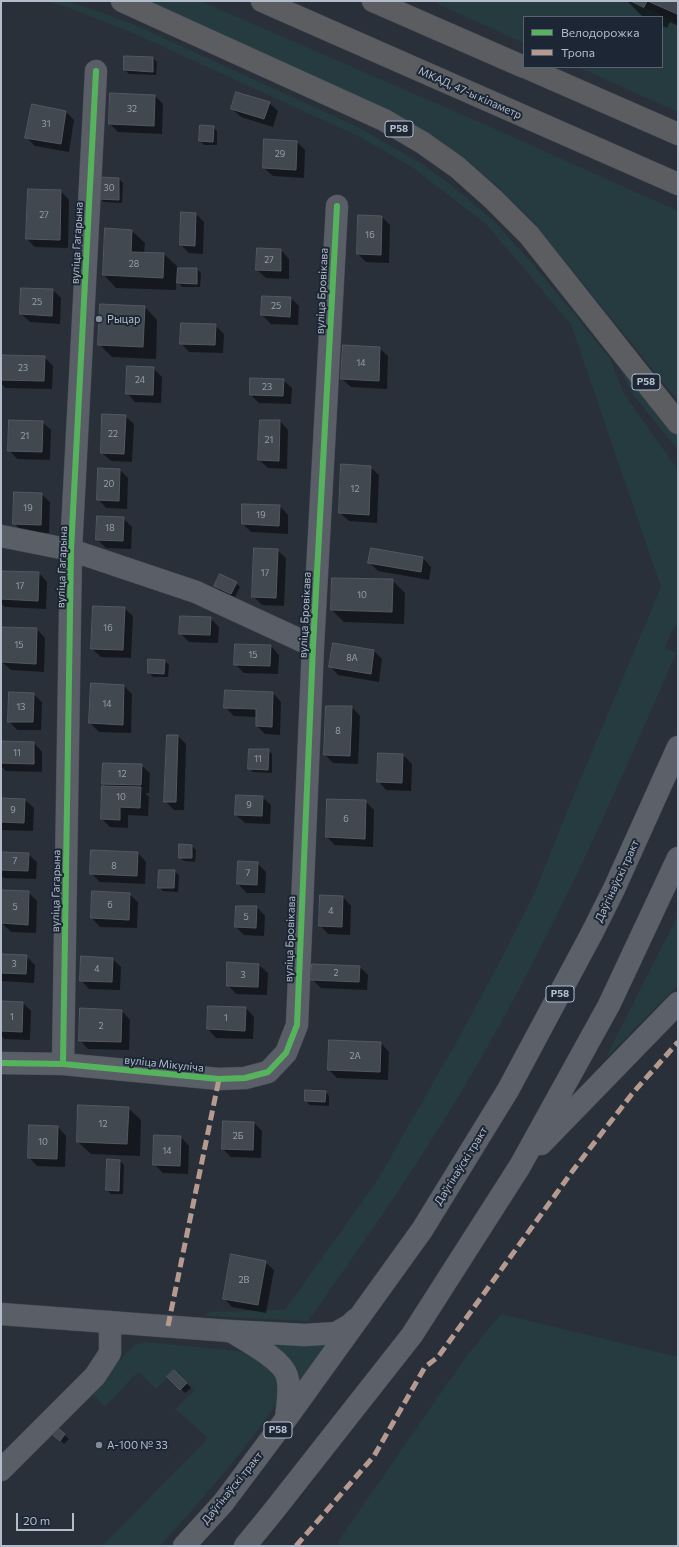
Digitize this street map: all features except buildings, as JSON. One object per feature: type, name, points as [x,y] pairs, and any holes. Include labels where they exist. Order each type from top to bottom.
[{"type":"highway","name":"Р58","points":[[122,1],[384,120],[423,143],[457,167],[493,199],[529,235],[678,423]]},
{"type":"highway","name":"МКАД, 47-ы кіламетр","points":[[262,1],[678,184]]},
{"type":"highway","points":[[373,1],[523,67]]},
{"type":"highway","points":[[526,68],[678,134]]},
{"type":"main road","name":"Даўгінаўскі тракт","points":[[184,1546],[223,1503],[366,1310],[422,1230],[508,1090],[592,933],[614,889],[678,747]]},
{"type":"main road","points":[[245,1546],[412,1335],[520,1166],[610,1005],[678,858]]},
{"type":"main road","points":[[520,1166],[678,1002]]},
{"type":"main road","points":[[229,1331],[305,1335],[336,1333],[350,1325],[366,1310]]},
{"type":"main road","points":[[229,1331],[272,1357],[287,1375],[288,1388],[286,1419]]},
{"type":"street","name":"вуліца Гагарына","points":[[63,1064],[72,550],[96,70]]},
{"type":"street","name":"вуліца Бровікава","points":[[297,1025],[313,646],[336,206]]},
{"type":"street","points":[[1,536],[72,550],[196,592],[313,646]]},
{"type":"street","name":"вуліца Мікуліча","points":[[1,1062],[63,1064],[219,1079],[246,1078],[268,1072],[286,1054],[297,1025]]},
{"type":"street","points":[[1,1314],[229,1331]]},
{"type":"street","points":[[1,1470],[95,1376],[110,1353],[110,1322]]},
{"type":"green space","points":[[45,1],[69,1],[135,25],[360,128],[422,164],[451,185],[493,220],[531,262],[575,315],[610,359],[624,394],[678,470],[678,625],[675,625],[665,647],[676,653],[654,704],[586,855],[512,1003],[465,1086],[422,1155],[308,1321],[207,1316],[208,1312],[285,1310],[377,1181],[461,1034],[535,892],[661,587],[571,324],[486,224],[412,167],[358,136],[133,33],[64,6]]},
{"type":"green space","points":[[146,1],[200,1],[486,125],[678,211],[678,401],[531,219],[498,187],[462,156],[423,130],[374,104]]},
{"type":"green space","points":[[435,1],[630,1],[663,16],[523,16],[523,43],[440,5]]},
{"type":"green space","points":[[663,16],[678,23],[678,112],[580,68],[663,68]]},
{"type":"green space","points":[[617,359],[678,436],[678,450],[634,396],[622,373]]},
{"type":"green space","points":[[678,915],[678,985],[605,1059]]},
{"type":"green space","points":[[501,1314],[678,1357],[678,1546],[345,1546],[337,1543],[465,1358]]},
{"type":"green space","points":[[146,1342],[257,1353],[272,1360],[281,1397],[253,1436],[208,1492],[160,1546],[102,1546],[208,1438],[175,1409],[195,1390],[175,1370],[156,1389],[138,1372],[105,1406],[90,1392],[134,1345]]},
{"type":"green space","points":[[302,1343],[331,1345],[297,1388],[266,1344]]},
{"type":"marked path","points":[[296,1546],[374,1456],[425,1367],[438,1357],[574,1169],[632,1094],[678,1042]]},
{"type":"marked path","points":[[168,1326],[219,1079]]},
{"type":"cycle path","points":[[63,1064],[71,550],[96,71]]},
{"type":"cycle path","points":[[1,1063],[63,1064],[219,1079],[245,1078],[268,1072],[286,1053],[297,1025],[313,646],[337,206]]},
{"type":"place","name":"Рыцар","points":[[99,319]]},
{"type":"place","name":"А-100 № 33","points":[[99,1445]]}]
